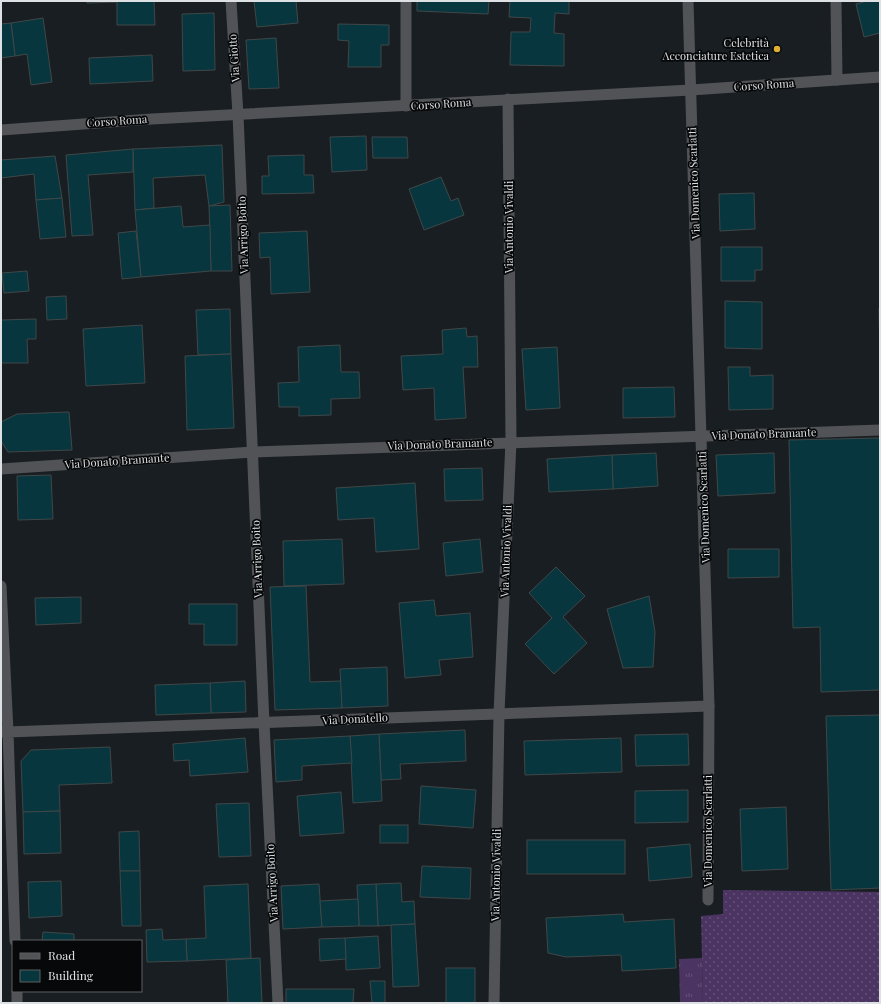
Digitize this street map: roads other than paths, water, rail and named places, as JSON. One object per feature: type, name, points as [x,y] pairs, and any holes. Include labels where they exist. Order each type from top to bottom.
[{"type":"street","name":"Via Giotto","points":[[231,1],[238,115]]},
{"type":"street","points":[[406,1],[406,106]]},
{"type":"street","name":"Via Domenico Scarlatti","points":[[688,1],[709,706],[708,900]]},
{"type":"street","points":[[836,1],[837,80]]},
{"type":"street","name":"Corso Roma","points":[[1,130],[508,99],[691,90],[880,77]]},
{"type":"street","name":"Via Antonio Vivaldi","points":[[494,1003],[499,713],[511,441],[508,99]]},
{"type":"street","name":"Via Arrigo Boito","points":[[238,115],[264,723],[278,1003]]},
{"type":"street","name":"Via Donato Bramante","points":[[1,469],[252,452],[511,441],[880,430]]},
{"type":"street","points":[[1,586],[4,732],[15,940]]},
{"type":"street","name":"Via Donatello","points":[[4,732],[709,706]]},
{"type":"street","points":[[17,992],[18,1003]]},
{"type":"place","name":"Celebrità Acconciature Estetica","points":[[777,49]]}]
